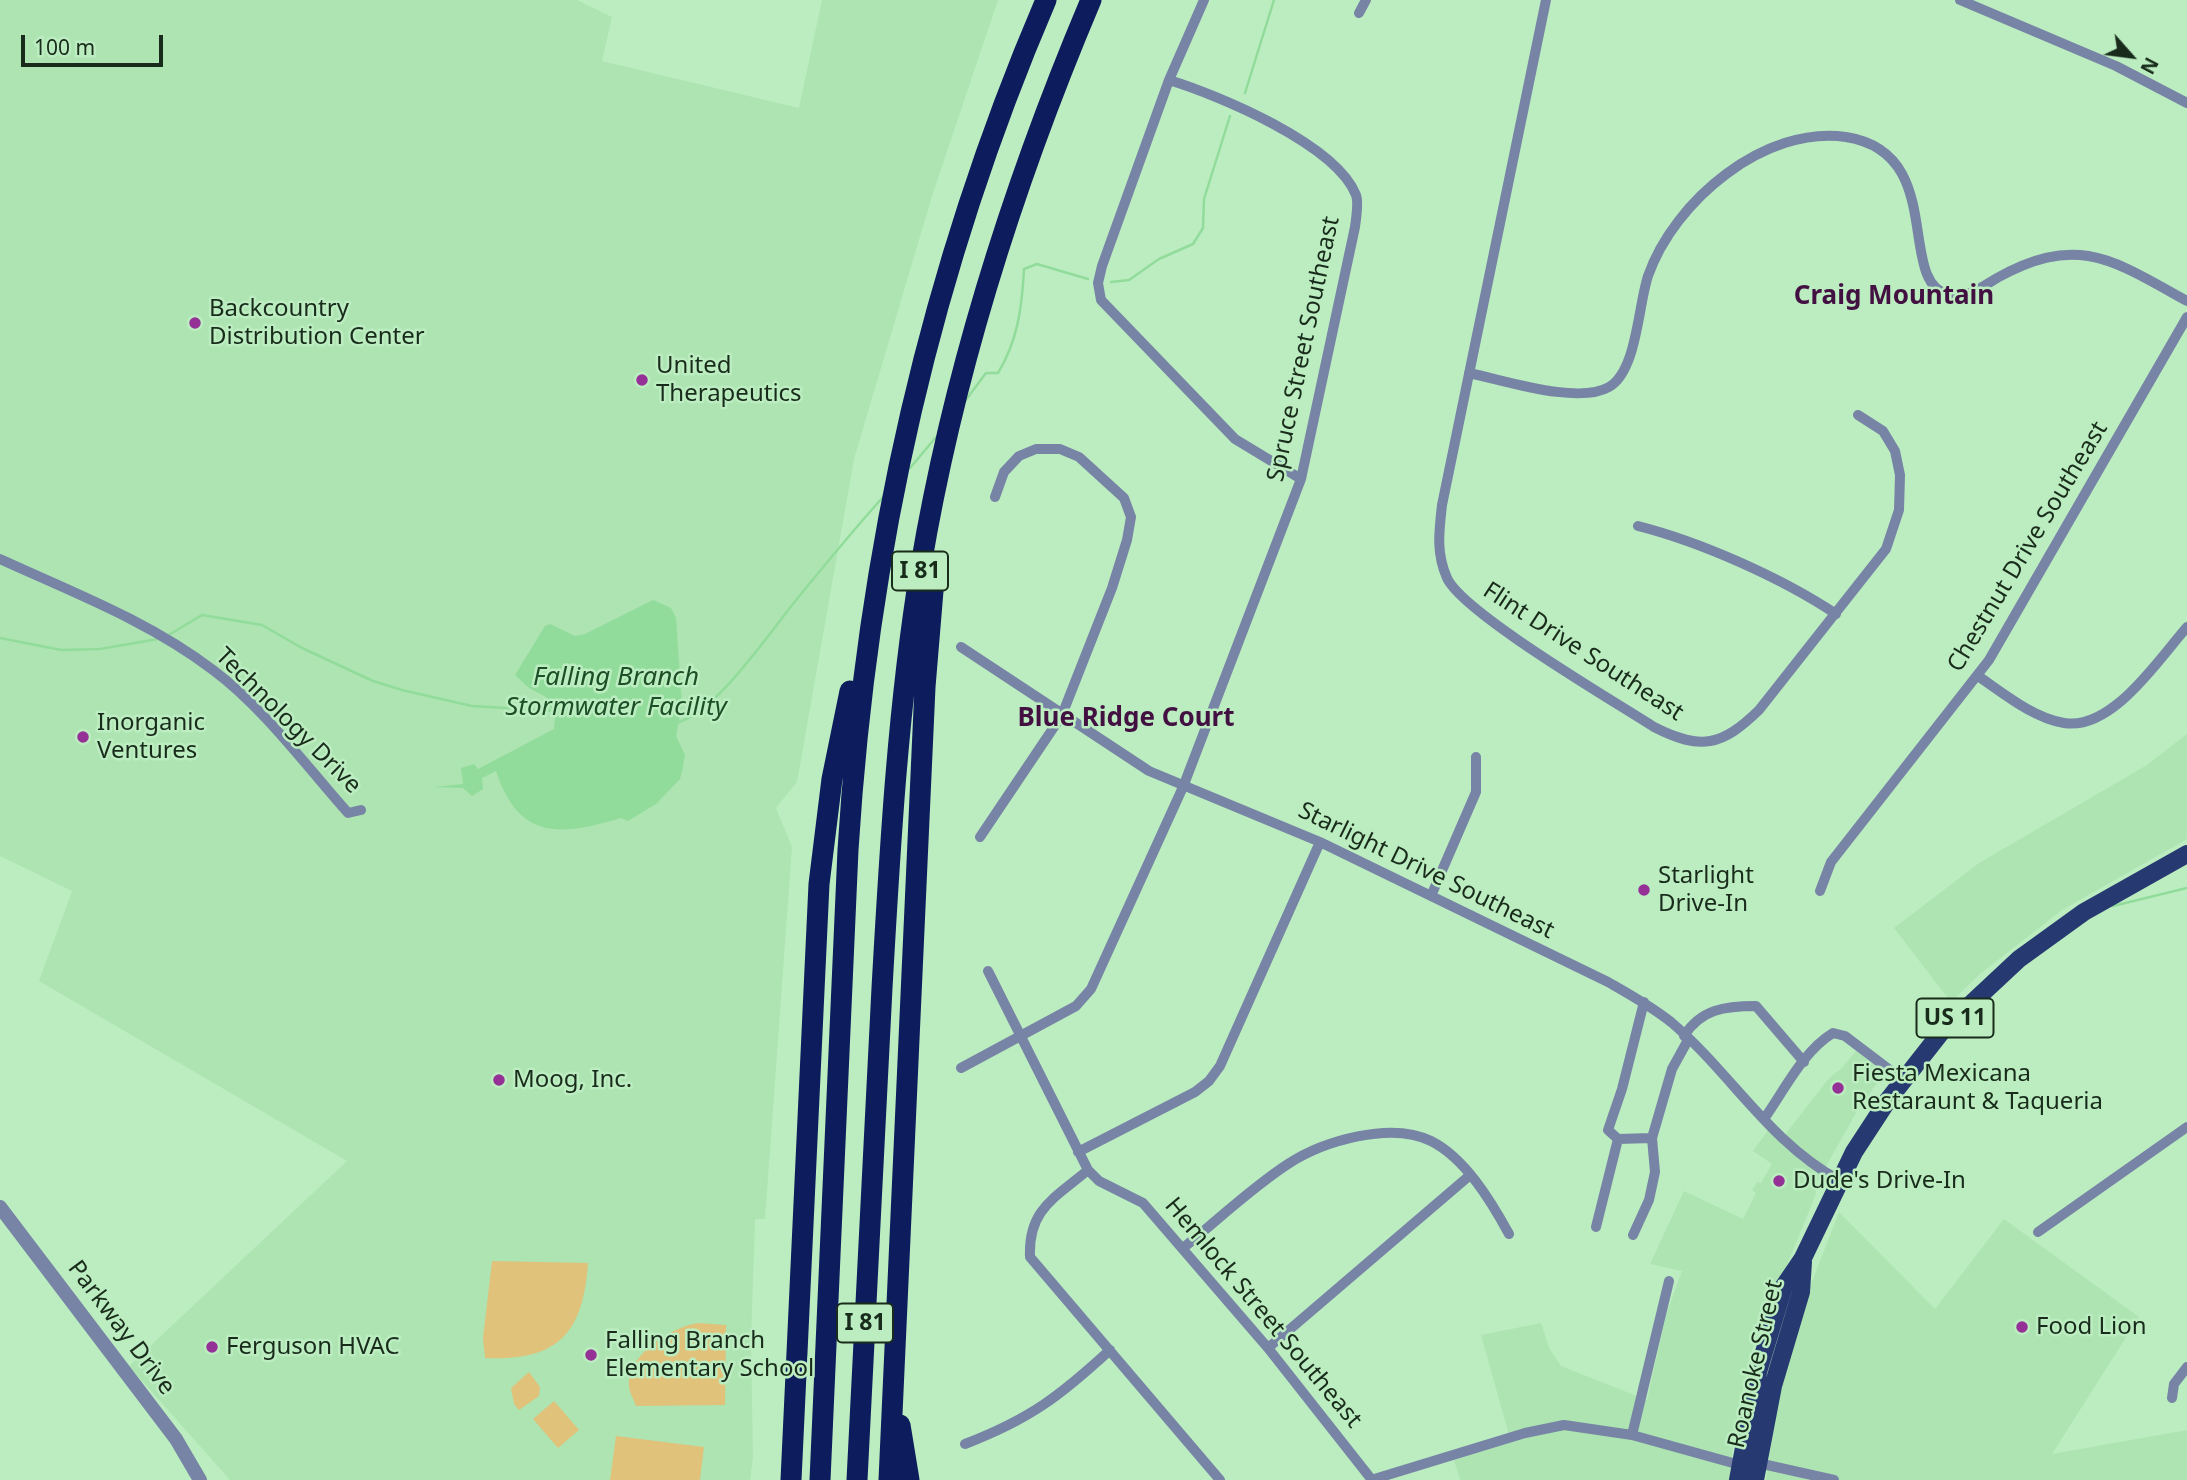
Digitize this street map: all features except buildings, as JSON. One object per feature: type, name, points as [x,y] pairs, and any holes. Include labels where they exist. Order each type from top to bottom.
[{"type":"highway","name":"I 81","points":[[820,1480],[849,826],[874,591],[900,458],[942,288],[995,127],[1046,0]]},
{"type":"highway","name":"I 81","points":[[857,1480],[872,1165],[900,722],[922,562],[948,431],[983,298],[1012,205],[1091,0]]},
{"type":"highway","points":[[889,1480],[922,741],[933,581],[955,458],[1012,205]]},
{"type":"highway","points":[[791,1480],[820,884],[841,731],[874,591]]},
{"type":"highway","points":[[893,1389],[909,1480]]},
{"type":"highway","points":[[780,1480],[795,1406]]},
{"type":"main road","name":"Roanoke Street","points":[[1751,1474],[1801,1292],[1803,1258],[1839,1180],[1902,1080],[1943,1030],[2019,959],[2084,912],[2187,854]]},
{"type":"street","points":[[1204,0],[1169,80],[1102,266],[1098,283],[1101,300],[1235,439],[1301,479]]},
{"type":"street","points":[[1359,13],[1366,0]]},
{"type":"street","name":"Flint Drive Southeast","points":[[1546,0],[1442,505],[1437,550],[1448,580],[1457,594],[1517,639],[1654,727],[1676,738],[1699,744],[1720,740],[1739,730],[1759,710],[1886,549],[1899,510],[1900,475],[1895,451],[1883,431],[1858,415]]},
{"type":"street","points":[[1960,0],[2116,66],[2187,103]]},
{"type":"street","name":"Spruce Street Southeast","points":[[961,1068],[1076,1006],[1091,989],[1183,787],[1301,479],[1355,227],[1356,195],[1338,170],[1267,119],[1203,91],[1169,80]]},
{"type":"street","points":[[1469,373],[1581,394],[1607,388],[1627,368],[1642,298],[1660,250],[1696,201],[1721,177],[1754,155],[1788,141],[1815,136],[1863,141],[1878,148],[1894,164],[1914,200],[1923,270],[1931,286],[1946,295],[1961,297],[2027,262],[2064,254],[2103,258],[2187,301]]},
{"type":"street","name":"Chestnut Drive Southeast","points":[[1820,891],[1831,862],[1978,676],[2007,632],[2187,317]]},
{"type":"street","points":[[980,837],[1062,715],[1112,588],[1131,517],[1124,498],[1079,457],[1060,449],[1036,449],[1019,456],[1004,472],[995,496]]},
{"type":"street","points":[[1638,526],[1664,532],[1773,578],[1836,614]]},
{"type":"street","name":"Technology Drive","points":[[0,559],[149,629],[215,671],[348,813],[360,810]]},
{"type":"street","points":[[1978,676],[2036,712],[2062,723],[2082,724],[2101,718],[2116,706],[2187,627]]},
{"type":"street","name":"Starlight Drive Southeast","points":[[961,648],[1149,771],[1320,842],[1608,982],[1644,1003],[1686,1038],[1797,1152],[1839,1180]]},
{"type":"street","points":[[1431,896],[1476,792],[1476,757]]},
{"type":"street","points":[[1078,1152],[1195,1092],[1209,1081],[1220,1066],[1320,842]]},
{"type":"street","name":"Hemlock Street Southeast","points":[[988,971],[1088,1170],[1098,1181],[1143,1203],[1268,1348],[1372,1480]]},
{"type":"street","points":[[1644,1003],[1622,1089],[1608,1130],[1618,1139],[1652,1138]]},
{"type":"street","points":[[1633,1235],[1649,1200],[1655,1172],[1652,1138],[1672,1069],[1693,1022],[1706,1012],[1756,1006],[1804,1062]]},
{"type":"street","points":[[1764,1119],[1804,1062],[1823,1039],[1833,1034],[1845,1036],[1902,1080]]},
{"type":"street","points":[[2038,1233],[2187,1127]]},
{"type":"street","points":[[1183,1248],[1289,1163],[1338,1141],[1385,1132],[1410,1133],[1432,1141],[1452,1156],[1509,1234]]},
{"type":"street","points":[[1596,1227],[1618,1139]]},
{"type":"street","points":[[1088,1170],[1040,1210],[1029,1233],[1030,1257],[1220,1480]]},
{"type":"street","points":[[1268,1348],[1419,1222],[1469,1176]]},
{"type":"street","name":"Parkway Drive","points":[[0,1207],[176,1439],[200,1480]]},
{"type":"street","points":[[1632,1435],[1669,1281]]},
{"type":"street","points":[[965,1444],[1029,1417],[1070,1387],[1111,1350]]},
{"type":"street","points":[[2172,1398],[2174,1384],[2187,1367]]},
{"type":"street","points":[[1372,1480],[1544,1428],[1585,1426],[1632,1435],[1751,1474],[1834,1480]]},
{"type":"shaded area","points":[[0,0],[577,0],[612,17],[602,61],[799,108],[822,0],[998,0],[932,196],[854,459],[797,782],[776,808],[792,847],[765,1219],[755,1219],[751,1341],[753,1457],[750,1480],[230,1480],[129,1366],[347,1161],[39,981],[72,891],[0,856]]},
{"type":"shaded area","points":[[2187,734],[2187,839],[2062,910],[1980,974],[1951,1002],[1894,928],[1979,863],[2147,765]]},
{"type":"shaded area","points":[[1856,1051],[1884,1073],[1856,1113],[1816,1184],[1816,1194],[1751,1353],[1734,1433],[1730,1480],[1460,1480],[1454,1460],[1511,1442],[1481,1335],[1541,1323],[1549,1348],[1561,1366],[1647,1400],[1666,1315],[1682,1271],[1650,1264],[1684,1191],[1743,1219],[1756,1193],[1752,1190],[1757,1182],[1761,1183],[1772,1164],[1753,1151],[1769,1129],[1780,1141],[1830,1077],[1841,1069]]},
{"type":"shaded area","points":[[1839,1212],[1935,1309],[2004,1219],[2139,1317],[2052,1454],[2187,1430],[2187,1480],[1766,1480],[1777,1396],[1801,1310]]},
{"type":"shaded area","points":[[492,1261],[588,1263],[580,1309],[562,1339],[531,1355],[485,1358],[483,1338]]},
{"type":"shaded area","points":[[698,1323],[726,1325],[725,1405],[636,1406],[629,1385],[636,1363],[664,1336]]},
{"type":"shaded area","points":[[529,1372],[540,1387],[539,1396],[519,1410],[514,1404],[511,1388]]},
{"type":"shaded area","points":[[554,1401],[579,1430],[558,1448],[533,1419]]},
{"type":"shaded area","points":[[616,1436],[704,1447],[700,1480],[610,1480]]},
{"type":"water","name":"Falling Branch Stormwater Facility","points":[[653,600],[671,608],[676,618],[682,705],[676,736],[685,755],[680,779],[656,804],[628,821],[621,818],[579,828],[545,828],[530,821],[517,810],[496,771],[482,778],[483,789],[472,796],[463,788],[434,787],[463,784],[461,768],[474,764],[478,769],[554,729],[555,718],[546,697],[529,688],[515,675],[545,626],[550,624],[575,636],[585,634]]},
{"type":"waterway","points":[[1245,93],[1274,0]]},
{"type":"waterway","points":[[1111,282],[1129,280],[1159,259],[1193,244],[1203,228],[1204,199],[1230,116]]},
{"type":"waterway","points":[[965,401],[986,373],[998,373],[1005,361],[1018,323],[1024,269],[1037,264],[1088,279]]},
{"type":"waterway","points":[[910,468],[937,436]]},
{"type":"waterway","points":[[675,723],[691,717],[726,687],[884,496]]},
{"type":"waterway","points":[[167,636],[202,615],[262,625],[302,648],[373,681],[402,690],[472,706],[555,711]]},
{"type":"waterway","points":[[0,638],[61,650],[100,649],[158,639]]},
{"type":"waterway","points":[[2113,906],[2187,888]]},
{"type":"place","name":"Backcountry Distribution Center","points":[[195,323]]},
{"type":"place","name":"United Therapeutics","points":[[642,380]]},
{"type":"place","name":"Inorganic Ventures","points":[[83,737]]},
{"type":"place","name":"Starlight Drive-In","points":[[1644,890]]},
{"type":"place","name":"Moog, Inc.","points":[[499,1080]]},
{"type":"place","name":"Fiesta Mexicana Restaraunt & Taqueria","points":[[1838,1088]]},
{"type":"place","name":"Dude's Drive-In","points":[[1779,1181]]},
{"type":"place","name":"Food Lion","points":[[2022,1327]]},
{"type":"place","name":"Ferguson HVAC","points":[[212,1347]]},
{"type":"place","name":"Falling Branch Elementary School","points":[[591,1355]]},
{"type":"district","name":"Craig Mountain","points":[[1894,297]]},
{"type":"district","name":"Blue Ridge Court","points":[[1126,719]]}]
